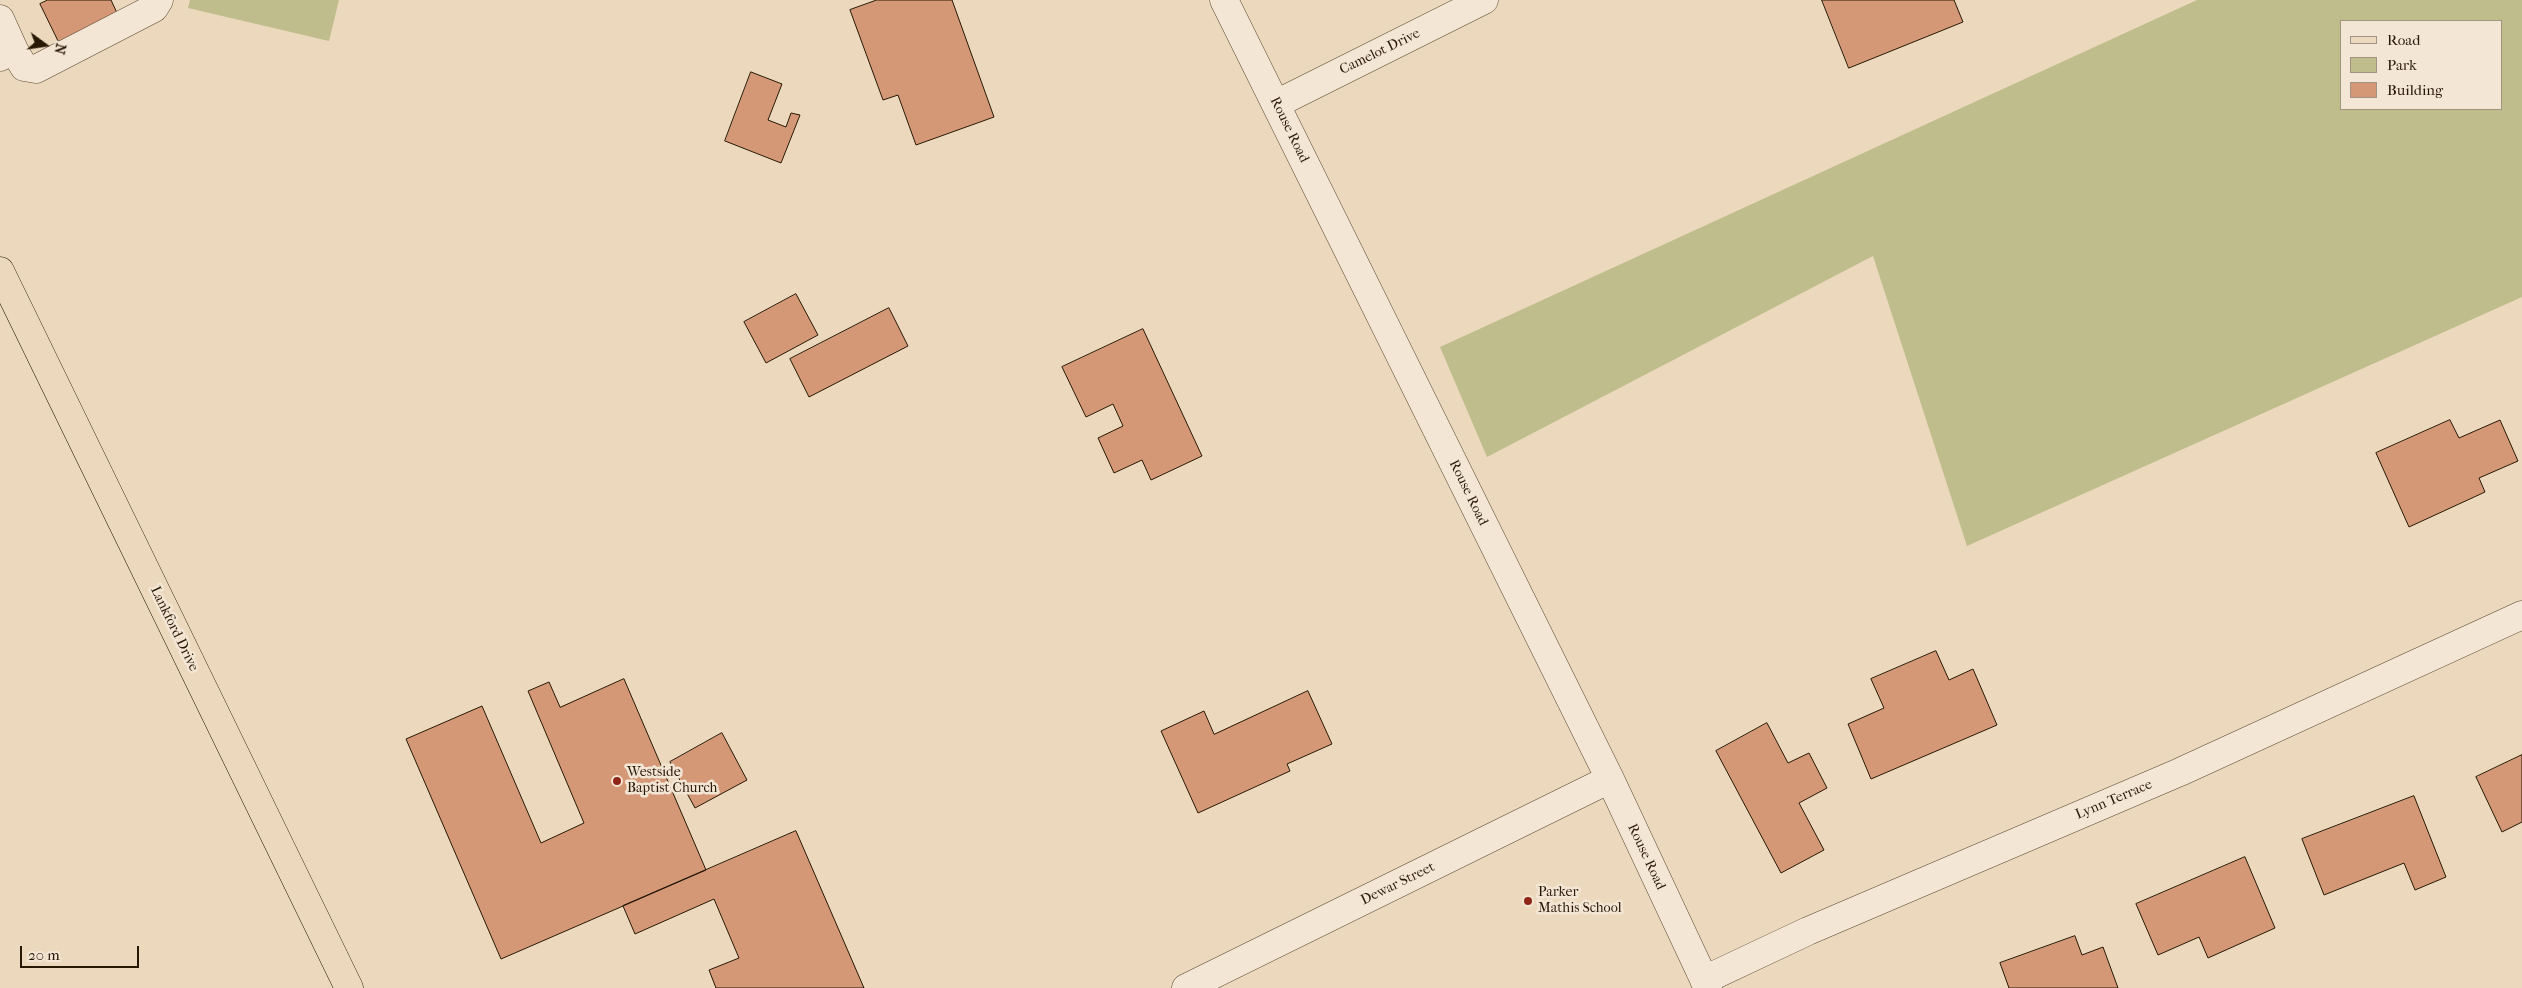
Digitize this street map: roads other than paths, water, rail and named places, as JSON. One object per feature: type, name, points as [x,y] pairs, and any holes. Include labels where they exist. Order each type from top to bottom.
[{"type":"main road","name":"Lankford Drive","points":[[0,271],[348,988]]},
{"type":"street","points":[[0,19],[7,54],[24,67],[36,69],[154,8],[159,0]]},
{"type":"street","name":"Rouse Road","points":[[1224,0],[1610,779],[1706,984]]},
{"type":"street","name":"Camelot Drive","points":[[1276,104],[1484,0]]},
{"type":"street","name":"Lynn Terrace","points":[[1706,984],[1817,927],[2189,768],[2522,615]]},
{"type":"street","name":"Dewar Street","points":[[1186,988],[1610,779]]},
{"type":"place","name":"Westside Baptist Church","points":[[617,781]]},
{"type":"place","name":"Parker Mathis School","points":[[1528,901]]}]
